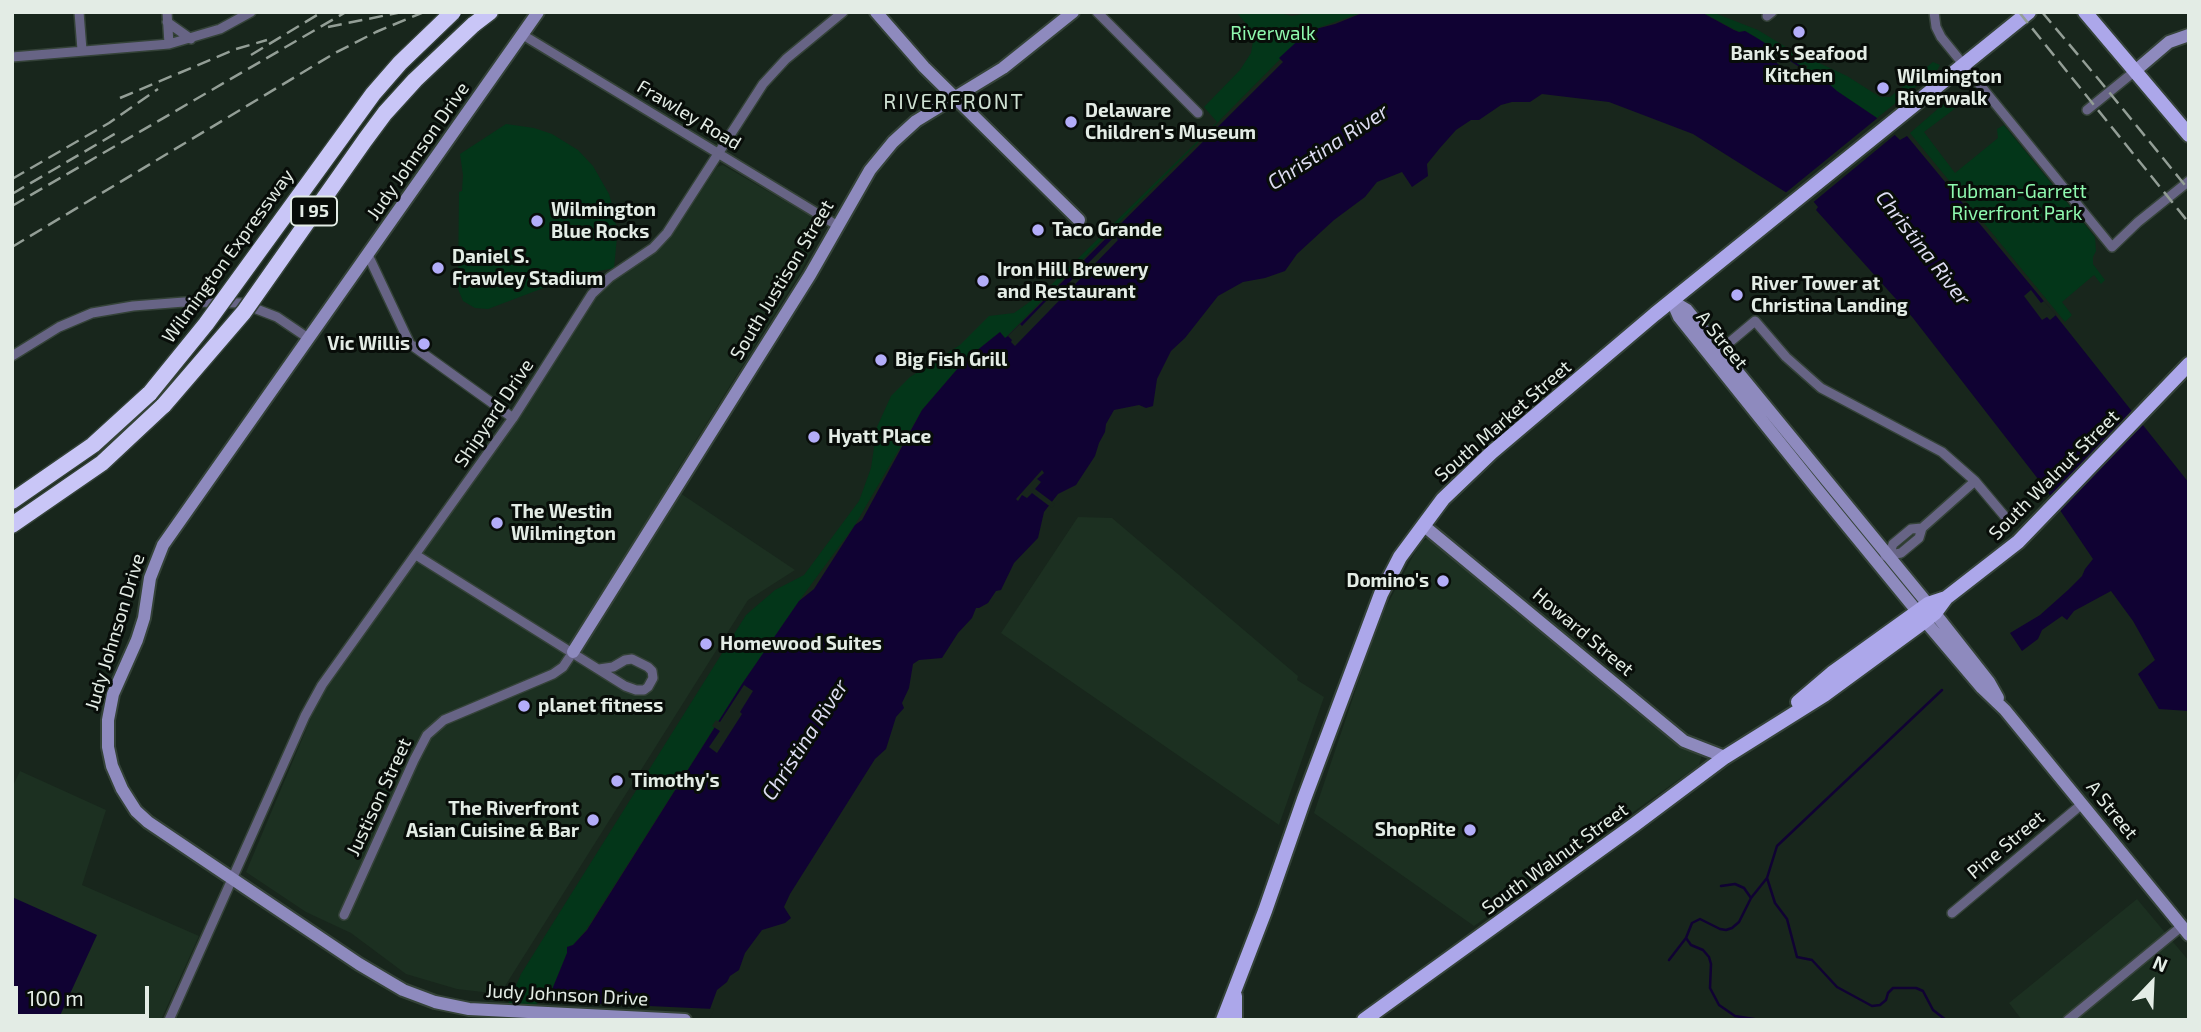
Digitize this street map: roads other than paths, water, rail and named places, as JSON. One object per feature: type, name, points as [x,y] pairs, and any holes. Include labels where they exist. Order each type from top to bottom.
[{"type":"highway","name":"Wilmington Expressway","points":[[12,501],[93,445],[150,393],[206,324],[373,94],[400,63],[453,12]]},
{"type":"highway","name":"I 95","points":[[12,525],[102,463],[164,405],[244,312],[386,113],[430,65],[490,12]]},
{"type":"main road","name":"South Market Street","points":[[1223,1020],[1381,594],[1400,557],[1443,499],[1491,453],[1672,300],[2029,12]]},
{"type":"main road","points":[[2085,12],[2189,135]]},
{"type":"main road","name":"South Walnut Street","points":[[1364,1020],[1724,757],[1824,695],[1997,559],[2040,520],[2187,367]]},
{"type":"main road","points":[[1235,987],[1235,1020]]},
{"type":"street","points":[[79,12],[82,50]]},
{"type":"street","points":[[12,57],[169,44],[220,29],[251,12]]},
{"type":"street","name":"Judy Johnson Drive","points":[[538,12],[163,545],[150,578],[140,631],[113,694],[107,738],[117,781],[131,804],[158,830],[403,990],[450,1006],[498,1011],[685,1020]]},
{"type":"street","name":"Shipyard Drive","points":[[169,1020],[316,695],[513,418],[592,294],[610,277],[653,248],[667,233],[746,108],[770,76],[795,51],[843,12]]},
{"type":"street","points":[[876,12],[954,98],[1079,220]]},
{"type":"street","name":"South Justison Street","points":[[573,653],[797,296],[870,170],[893,142],[916,121],[1003,68],[1073,12]]},
{"type":"street","points":[[1097,12],[1198,113]]},
{"type":"street","points":[[1934,12],[1936,27],[1941,37],[2112,247],[2189,181]]},
{"type":"street","points":[[167,17],[169,44]]},
{"type":"street","points":[[167,17],[191,39]]},
{"type":"street","name":"Frawley Road","points":[[523,35],[838,226]]},
{"type":"street","points":[[2087,110],[2169,42],[2189,35]]},
{"type":"street","points":[[368,255],[410,344],[513,418]]},
{"type":"street","name":"A Street","points":[[1672,300],[1685,308],[1716,354],[1873,557],[1927,612]]},
{"type":"street","points":[[12,356],[60,327],[92,313],[184,302],[241,303],[277,317],[308,338]]},
{"type":"street","points":[[1716,354],[1755,321],[1786,357],[1828,394],[1937,450],[1975,481],[2007,519]]},
{"type":"street","name":"A Street","points":[[1716,354],[1889,555],[1982,688],[2005,710],[2185,931]]},
{"type":"street","points":[[1873,557],[1900,553],[1919,538],[1922,528],[1975,481]]},
{"type":"street","name":"Howard Street","points":[[1423,525],[1684,741],[1724,757]]},
{"type":"street","points":[[416,555],[598,669],[636,690],[648,688],[653,678],[648,667],[632,659],[613,667],[598,669]]},
{"type":"street","name":"Justison Street","points":[[344,915],[427,735],[444,720],[553,674],[563,667],[573,653]]},
{"type":"street","name":"Pine Street","points":[[1952,912],[2082,804]]},
{"type":"street","points":[[2068,1020],[2185,931]]},
{"type":"water","name":"Christina River","points":[[1365,12],[1701,12],[1734,30],[1745,31],[1828,83],[1877,118],[1900,140],[1907,136],[2057,317],[2189,483],[2189,711],[2159,709],[2138,674],[2155,660],[2133,621],[2111,591],[2074,611],[2067,620],[2062,616],[2042,630],[2038,639],[2022,651],[2010,633],[2040,615],[2082,576],[2093,559],[2045,488],[1913,318],[1816,210],[1818,207],[1799,184],[1787,193],[1693,134],[1609,102],[1542,94],[1530,102],[1501,105],[1479,120],[1471,120],[1456,130],[1427,164],[1428,176],[1412,187],[1402,172],[1377,182],[1365,197],[1334,220],[1297,254],[1285,271],[1243,282],[1218,296],[1185,338],[1171,351],[1157,379],[1153,406],[1146,408],[1139,405],[1114,410],[1095,456],[1076,485],[1058,494],[1044,512],[1038,538],[1014,563],[1001,590],[996,591],[988,603],[976,608],[972,618],[958,633],[942,658],[919,660],[913,664],[909,688],[902,703],[904,708],[896,717],[886,749],[875,759],[790,894],[784,907],[791,918],[785,923],[762,930],[745,953],[739,970],[717,990],[706,1020],[531,1020],[536,1009],[549,997],[567,947],[573,945],[587,930],[742,684],[799,601],[814,589],[855,525],[862,520],[922,410],[965,360],[1000,332],[1005,338],[1008,336],[1283,62],[1279,58],[1305,34]]},
{"type":"water","points":[[12,897],[97,935],[58,1020],[12,1020]]},
{"type":"waterway","points":[[1721,886],[1735,884],[1744,888],[1751,898],[1767,878],[1777,846],[1942,690]]},
{"type":"waterway","points":[[1767,878],[1775,903],[1787,919],[1797,957],[1812,960],[1837,987],[1872,1006],[1880,1005],[1886,1000],[1893,988],[1916,988],[1923,991],[1933,1010],[1946,1020]]},
{"type":"waterway","points":[[1669,960],[1686,938],[1692,923],[1700,919],[1720,929],[1732,928],[1739,922],[1751,898]]},
{"type":"waterway","points":[[1686,938],[1691,945],[1703,950],[1709,957],[1710,988],[1719,1005],[1735,1016],[1760,1020]]},
{"type":"railway","points":[[251,55],[322,12]]},
{"type":"railway","points":[[12,206],[346,12]]},
{"type":"railway","points":[[328,27],[402,12]]},
{"type":"railway","points":[[12,247],[335,53],[424,12]]},
{"type":"railway","points":[[2019,12],[2189,223]]},
{"type":"railway","points":[[2042,12],[2189,190]]},
{"type":"railway","points":[[120,98],[236,49],[267,40]]},
{"type":"railway","points":[[12,179],[109,123],[158,89]]},
{"type":"railway","points":[[12,194],[118,132]]},
{"type":"place","name":"Bank’s Seafood Kitchen","points":[[1799,32]]},
{"type":"place","name":"Wilmington Riverwalk","points":[[1883,88]]},
{"type":"place","name":"Delaware Children's Museum","points":[[1071,122]]},
{"type":"place","name":"Wilmington Blue Rocks","points":[[537,221]]},
{"type":"place","name":"Taco Grande","points":[[1038,230]]},
{"type":"place","name":"Daniel S. Frawley Stadium","points":[[438,268]]},
{"type":"place","name":"Iron Hill Brewery and Restaurant","points":[[983,281]]},
{"type":"place","name":"River Tower at Christina Landing","points":[[1737,295]]},
{"type":"place","name":"Vic Willis","points":[[424,344]]},
{"type":"place","name":"Big Fish Grill","points":[[881,360]]},
{"type":"place","name":"Hyatt Place","points":[[814,437]]},
{"type":"place","name":"The Westin Wilmington","points":[[497,523]]},
{"type":"place","name":"Domino's","points":[[1443,581]]},
{"type":"place","name":"Homewood Suites","points":[[706,644]]},
{"type":"place","name":"planet fitness","points":[[524,706]]},
{"type":"place","name":"Timothy's","points":[[617,781]]},
{"type":"place","name":"The Riverfront Asian Cuisine & Bar","points":[[593,820]]},
{"type":"place","name":"ShopRite","points":[[1470,830]]},
{"type":"district","name":"RIVERFRONT","points":[[954,102]]},
{"type":"park label","name":"Riverwalk","points":[[1273,34]]},
{"type":"park label","name":"Tubman-Garrett Riverfront Park","points":[[2017,203]]}]
